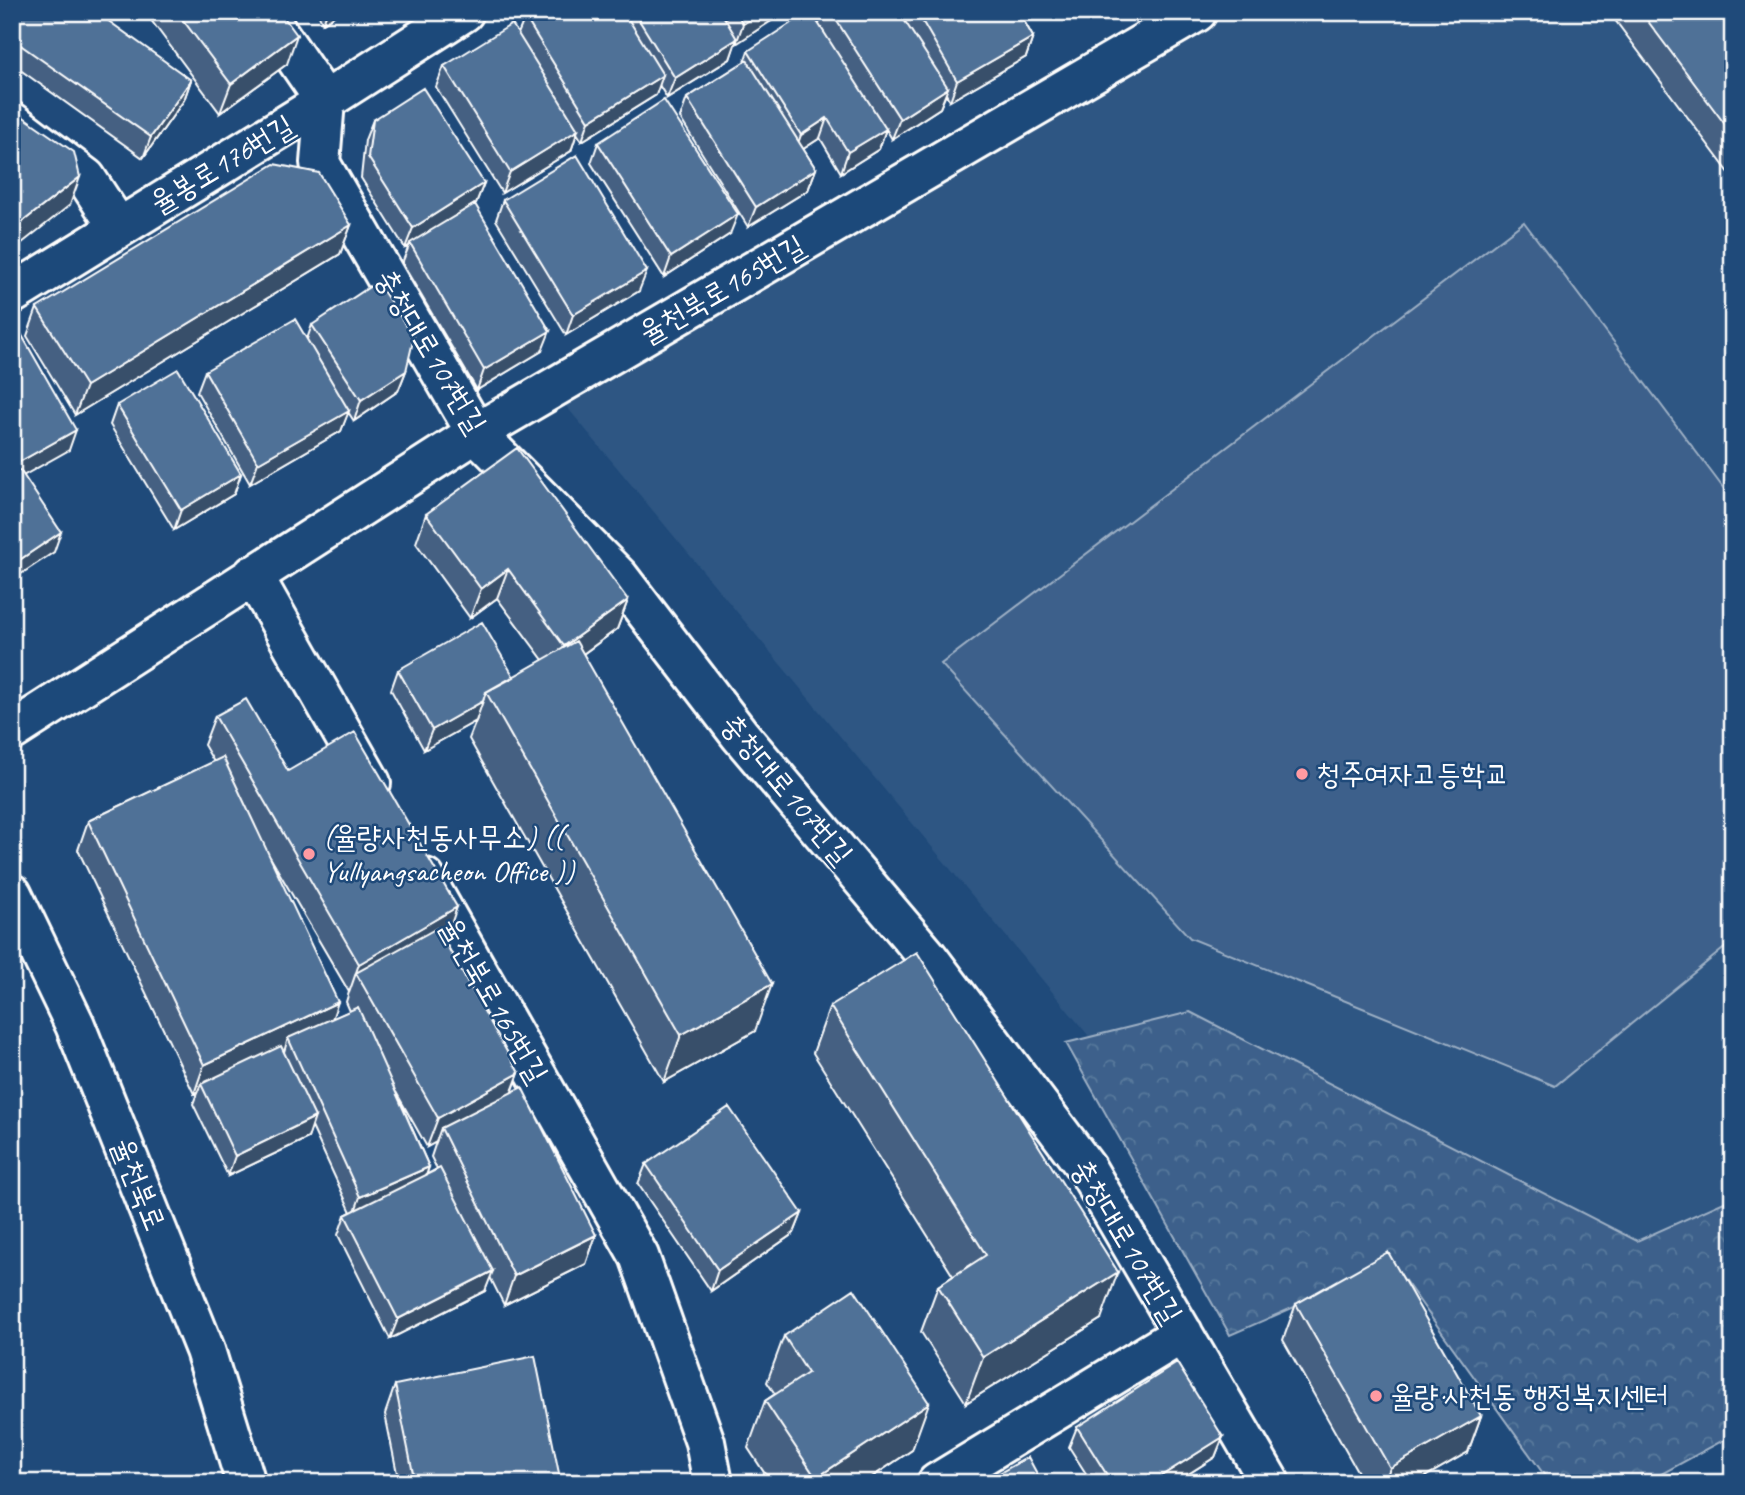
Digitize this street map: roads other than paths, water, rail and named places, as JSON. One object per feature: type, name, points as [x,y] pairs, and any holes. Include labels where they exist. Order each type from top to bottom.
[{"type":"street","name":"율봉로176번길","points":[[264,12],[325,101]]},
{"type":"street","name":"율봉로176번길","points":[[12,294],[464,12]]},
{"type":"street","name":"율천북로165번길","points":[[12,731],[476,433],[1197,12]]},
{"type":"street","name":"충청대로107번길","points":[[325,101],[320,163],[476,433],[619,577],[740,735],[927,956],[1087,1169],[1270,1483]]},
{"type":"street","name":"율봉로176번길","points":[[12,122],[86,178],[118,228]]},
{"type":"street","name":"율천북로165번길","points":[[253,575],[639,1256],[705,1441],[713,1483]]},
{"type":"street","name":"율천북로","points":[[12,894],[75,1024],[205,1350],[246,1483]]},
{"type":"street","points":[[937,1483],[1183,1333]]},
{"type":"place","name":"청주여자고등학교","points":[[1302,774]]},
{"type":"place","name":"(율량사천동사무소) (( Yullyangsacheon Office ))","points":[[309,854]]},
{"type":"place","name":"율량·사천동 행정복지센터","points":[[1376,1396]]}]
